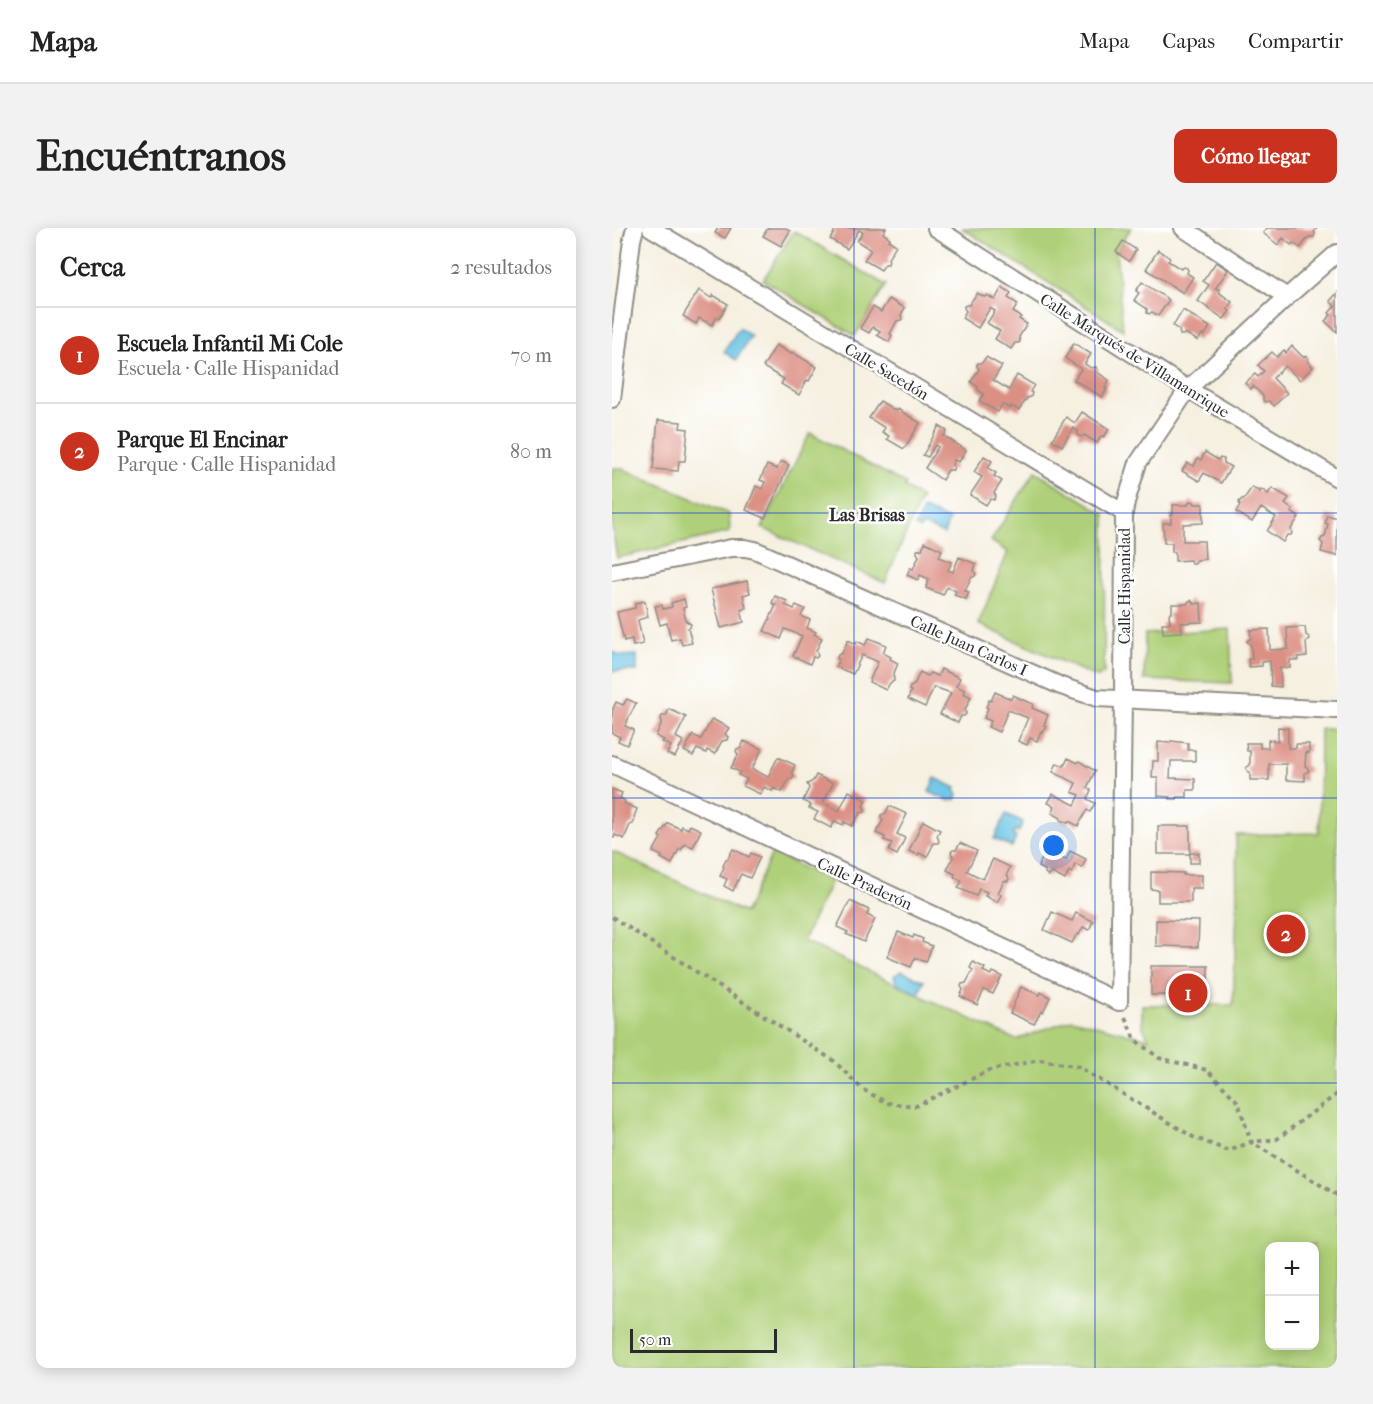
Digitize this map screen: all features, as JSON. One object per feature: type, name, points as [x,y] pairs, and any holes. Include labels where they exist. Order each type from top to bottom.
[{"type":"street","points":[[612,399],[635,228]]},
{"type":"street","name":"Calle Sacedón","points":[[651,228],[1124,513]]},
{"type":"street","name":"Calle Marqués de Villamanrique","points":[[936,228],[1188,388],[1337,478]]},
{"type":"street","points":[[1183,228],[1287,297]]},
{"type":"street","name":"Calle Hispanidad","points":[[1119,1002],[1124,513],[1126,502],[1138,463],[1188,388],[1337,254]]},
{"type":"street","name":"Calle Juan Carlos I","points":[[612,572],[731,548],[745,548],[755,550],[1061,686],[1097,698],[1337,710]]},
{"type":"street","name":"Calle Praderón","points":[[612,764],[1119,1002]]},
{"type":"path","points":[[612,917],[834,1061],[862,1089],[887,1103],[916,1106],[990,1070],[1040,1060],[1079,1067],[1193,1137],[1229,1151],[1251,1142],[1277,1139],[1337,1094]]},
{"type":"path","points":[[1119,1002],[1135,1040],[1159,1058],[1207,1070],[1238,1102],[1251,1142],[1337,1195]]},
{"type":"green space","points":[[962,228],[1079,228],[1083,231],[1086,228],[1131,228],[1116,252],[1123,330]]},
{"type":"green space","points":[[794,231],[886,285],[855,336],[763,280]]},
{"type":"green space","points":[[810,433],[906,484],[904,487],[921,498],[885,583],[762,528]]},
{"type":"green space","points":[[612,468],[621,468],[729,514],[730,532],[617,558],[612,527]]},
{"type":"green space","points":[[1035,471],[1105,514],[1104,673],[1098,677],[978,624],[1008,552],[991,541]]},
{"type":"green space","points":[[1230,629],[1232,683],[1144,680],[1145,634]]},
{"type":"green space","points":[[1320,729],[1337,729],[1337,1368],[612,1368],[612,851],[745,913],[772,853],[831,881],[803,941],[1016,1040],[1072,1019],[1149,1039],[1142,1025],[1142,1005],[1233,1005],[1237,911],[1236,835],[1319,833]]},
{"type":"water","points":[[739,328],[751,336],[736,360],[724,352]]},
{"type":"water","points":[[923,509],[949,520],[944,534],[923,525],[920,529],[915,527]]},
{"type":"water","points":[[612,651],[620,656],[637,655],[637,671],[612,671]]},
{"type":"water","points":[[935,778],[956,788],[955,791],[958,794],[955,800],[950,801],[929,792]]},
{"type":"water","points":[[1006,814],[1023,822],[1019,832],[1015,830],[1013,835],[1016,837],[1012,847],[994,839]]},
{"type":"water","points":[[901,971],[924,981],[919,994],[896,983],[894,976]]},
{"type":"building","points":[[718,228],[731,228],[725,238],[715,233]]},
{"type":"building","points":[[768,228],[786,228],[790,231],[781,246],[763,236]]},
{"type":"building","points":[[834,228],[886,228],[883,233],[896,245],[888,259],[888,264],[885,264],[881,270],[864,260],[871,250],[857,241],[863,232],[859,230],[847,249],[830,239]]},
{"type":"building","points":[[1267,228],[1317,228],[1314,237],[1309,237],[1300,248],[1293,243],[1291,245],[1283,238],[1278,245],[1263,233]]},
{"type":"building","points":[[1123,241],[1136,250],[1129,261],[1116,252]]},
{"type":"building","points":[[1158,250],[1170,258],[1168,261],[1181,269],[1187,268],[1187,273],[1193,277],[1183,293],[1146,269]]},
{"type":"building","points":[[1216,262],[1228,270],[1215,289],[1219,289],[1220,293],[1232,302],[1227,309],[1230,311],[1224,319],[1198,301],[1209,285],[1203,281]]},
{"type":"building","points":[[1142,282],[1169,300],[1158,316],[1152,312],[1147,313],[1147,309],[1134,300],[1139,293],[1136,291]]},
{"type":"building","points":[[1002,287],[1011,293],[1008,298],[1018,304],[1013,312],[1027,324],[1019,337],[1020,342],[1015,343],[1011,349],[995,339],[1000,331],[987,323],[995,311],[990,308],[978,328],[962,318],[966,311],[964,306],[969,305],[977,293],[995,300]]},
{"type":"building","points":[[699,290],[711,298],[713,295],[728,304],[712,325],[699,318],[696,324],[683,316]]},
{"type":"building","points":[[1337,293],[1337,332],[1325,321],[1335,306],[1330,301]]},
{"type":"building","points":[[889,299],[905,308],[901,315],[902,319],[897,321],[890,334],[892,335],[889,342],[877,335],[880,331],[873,327],[869,333],[860,328],[873,307],[881,312]]},
{"type":"building","points":[[1183,310],[1210,327],[1198,341],[1185,333],[1180,335],[1179,330],[1173,326]]},
{"type":"building","points":[[1074,343],[1091,354],[1085,364],[1091,368],[1096,367],[1097,372],[1109,380],[1102,397],[1074,380],[1081,369],[1065,358]]},
{"type":"building","points":[[776,345],[817,367],[799,395],[781,384],[784,379],[763,367]]},
{"type":"building","points":[[1292,346],[1303,357],[1307,356],[1308,362],[1313,367],[1300,380],[1285,366],[1273,378],[1287,393],[1274,406],[1269,401],[1265,402],[1263,396],[1253,386],[1251,389],[1245,383],[1255,374],[1258,377],[1264,371],[1258,365],[1272,352],[1277,357],[1284,350],[1286,353]]},
{"type":"building","points":[[986,357],[1002,366],[993,380],[1009,390],[1017,375],[1034,385],[1030,392],[1031,397],[1027,398],[1019,410],[1011,406],[1010,409],[1002,404],[998,412],[979,401],[984,394],[971,382],[979,369],[977,364],[982,363]]},
{"type":"building","points":[[880,401],[920,423],[904,449],[887,439],[889,436],[882,432],[885,428],[869,418]]},
{"type":"building","points":[[1082,412],[1109,429],[1104,437],[1101,436],[1097,443],[1084,435],[1078,436],[1078,431],[1073,428],[1062,446],[1052,440],[1066,417],[1075,423]]},
{"type":"building","points":[[658,420],[681,422],[680,428],[688,429],[685,461],[679,461],[678,471],[653,469]]},
{"type":"building","points":[[939,426],[947,431],[944,436],[966,450],[959,462],[954,460],[953,470],[948,470],[942,480],[925,468],[938,447],[935,445],[928,457],[923,455]]},
{"type":"building","points":[[1205,452],[1218,460],[1224,459],[1224,463],[1231,467],[1221,483],[1204,473],[1199,481],[1182,471],[1187,463],[1194,466]]},
{"type":"building","points":[[984,456],[992,461],[988,468],[1002,481],[994,493],[996,496],[994,500],[990,499],[986,505],[970,495],[982,477],[974,472]]},
{"type":"building","points":[[781,461],[789,465],[765,518],[746,510],[756,486],[762,489],[765,482],[760,480],[767,465],[777,469]]},
{"type":"building","points":[[1252,487],[1268,494],[1272,488],[1289,498],[1285,504],[1299,517],[1291,529],[1291,535],[1287,535],[1283,542],[1267,531],[1276,517],[1261,508],[1252,522],[1236,512],[1240,505],[1239,502],[1244,499]]},
{"type":"building","points":[[1190,501],[1203,504],[1203,523],[1183,524],[1183,541],[1204,541],[1205,559],[1197,560],[1195,563],[1190,560],[1175,561],[1172,543],[1164,543],[1163,523],[1171,523],[1173,505],[1188,505]]},
{"type":"building","points":[[1327,515],[1337,518],[1337,556],[1321,552],[1323,544],[1320,541],[1325,537],[1328,524],[1325,523]]},
{"type":"building","points":[[925,542],[942,550],[939,557],[952,562],[948,570],[953,572],[959,557],[976,564],[974,571],[976,574],[971,578],[965,591],[969,592],[966,599],[954,595],[956,591],[947,587],[943,595],[926,588],[929,579],[920,575],[918,580],[907,575],[910,568],[913,569],[919,556],[917,550],[922,549]]},
{"type":"building","points":[[747,581],[750,593],[743,595],[746,608],[741,610],[744,622],[721,628],[711,589]]},
{"type":"building","points":[[775,596],[787,601],[785,605],[794,609],[796,605],[805,609],[801,616],[810,620],[807,628],[822,638],[816,651],[818,656],[813,657],[810,664],[793,656],[802,636],[785,629],[781,639],[764,631],[776,605],[772,603]]},
{"type":"building","points":[[684,599],[686,607],[683,608],[686,621],[691,624],[688,628],[692,643],[682,645],[680,638],[671,640],[667,623],[660,625],[655,606],[662,605],[663,609],[672,607],[671,603]]},
{"type":"building","points":[[1191,600],[1194,604],[1201,603],[1202,622],[1181,623],[1182,632],[1163,633],[1162,623],[1170,623],[1169,614],[1172,613],[1172,604],[1187,604]]},
{"type":"building","points":[[645,601],[648,617],[638,620],[643,644],[633,646],[632,639],[624,641],[617,612],[635,608],[635,603]]},
{"type":"building","points":[[1305,627],[1306,635],[1310,639],[1306,642],[1307,656],[1298,657],[1299,660],[1290,660],[1290,668],[1280,668],[1281,687],[1271,686],[1270,661],[1262,662],[1262,666],[1249,667],[1248,659],[1252,659],[1251,645],[1247,641],[1251,638],[1250,630],[1269,629],[1270,650],[1288,649],[1287,628]]},
{"type":"building","points":[[869,638],[886,645],[883,653],[898,663],[893,676],[894,681],[886,690],[869,682],[878,662],[862,655],[853,674],[836,667],[839,660],[838,655],[842,653],[848,640],[865,645]]},
{"type":"building","points":[[941,669],[960,678],[956,686],[965,690],[963,693],[971,697],[965,710],[966,714],[961,716],[958,723],[940,714],[951,693],[934,687],[925,707],[908,699],[910,687],[914,685],[920,672],[928,676],[930,673],[938,676]]},
{"type":"building","points":[[995,692],[1011,699],[1013,695],[1033,704],[1032,708],[1048,715],[1044,725],[1046,726],[1037,741],[1030,738],[1027,745],[1018,741],[1028,718],[1008,710],[999,732],[988,727],[991,721],[984,718],[988,708],[986,707]]},
{"type":"building","points":[[627,699],[636,703],[625,726],[634,730],[627,745],[618,741],[620,737],[612,733],[612,711],[616,702],[623,705]]},
{"type":"building","points":[[669,709],[686,717],[676,737],[683,741],[675,757],[667,754],[671,746],[656,736],[662,722],[661,718],[666,716]]},
{"type":"building","points":[[712,719],[729,728],[725,734],[728,737],[727,740],[722,741],[715,754],[697,749],[693,756],[684,751],[693,735],[701,739]]},
{"type":"building","points":[[1278,727],[1288,728],[1288,748],[1296,748],[1296,744],[1309,744],[1305,766],[1309,771],[1305,773],[1305,781],[1286,780],[1286,764],[1269,764],[1269,780],[1250,780],[1250,772],[1246,768],[1250,765],[1250,751],[1247,751],[1246,743],[1260,743],[1260,748],[1268,748],[1268,740],[1278,741]]},
{"type":"building","points":[[744,741],[762,749],[752,769],[768,777],[778,757],[795,765],[792,772],[794,776],[789,779],[782,792],[764,787],[760,794],[743,786],[747,779],[738,775],[740,772],[731,768],[738,755],[736,751],[741,748]]},
{"type":"building","points":[[1171,741],[1188,743],[1188,750],[1195,750],[1195,761],[1171,761],[1170,778],[1195,779],[1195,790],[1187,790],[1187,797],[1177,797],[1177,799],[1158,796],[1158,778],[1152,778],[1153,761],[1158,761],[1158,742],[1170,743]]},
{"type":"building","points":[[1068,758],[1078,763],[1079,761],[1095,771],[1087,788],[1091,790],[1087,799],[1095,803],[1090,812],[1087,810],[1078,826],[1069,821],[1068,823],[1060,820],[1061,818],[1052,813],[1055,806],[1048,803],[1053,794],[1075,805],[1080,795],[1072,792],[1076,783],[1053,772],[1057,763],[1064,766]]},
{"type":"building","points":[[816,775],[833,783],[823,803],[839,811],[849,791],[866,800],[863,806],[865,812],[860,813],[852,826],[835,821],[831,828],[814,819],[818,812],[809,808],[811,805],[803,801],[809,788],[807,784],[813,781]]},
{"type":"building","points":[[612,789],[622,793],[620,798],[625,801],[624,803],[637,809],[633,824],[630,825],[624,839],[615,835],[614,838],[612,837]]},
{"type":"building","points":[[889,806],[907,814],[897,834],[905,838],[897,855],[889,851],[892,843],[876,833],[883,820],[881,815],[886,813]]},
{"type":"building","points":[[923,821],[940,830],[937,836],[939,841],[934,843],[927,857],[909,851]]},
{"type":"building","points":[[668,823],[681,829],[682,826],[688,829],[690,825],[701,830],[693,847],[685,844],[681,850],[679,849],[672,864],[653,852],[661,838],[659,836]]},
{"type":"building","points":[[1158,826],[1190,826],[1190,854],[1158,854]]},
{"type":"building","points":[[960,843],[977,851],[967,871],[983,879],[993,859],[1010,867],[1007,874],[1009,879],[1004,881],[998,893],[1001,895],[997,902],[985,896],[987,892],[979,889],[976,896],[958,888],[962,881],[947,870],[953,857],[951,852],[956,850]]},
{"type":"building","points":[[733,849],[749,857],[751,853],[760,857],[750,878],[741,874],[733,891],[724,886],[727,879],[720,876],[726,859]]},
{"type":"building","points":[[1046,850],[1066,860],[1070,851],[1086,859],[1082,868],[1075,864],[1072,873],[1069,871],[1065,880],[1052,873],[1049,876],[1045,870],[1038,867]]},
{"type":"building","points":[[1190,853],[1199,853],[1199,863],[1190,863]]},
{"type":"building","points":[[1151,872],[1202,875],[1202,888],[1191,888],[1191,902],[1158,902],[1158,890],[1151,889]]},
{"type":"building","points":[[850,901],[869,910],[867,915],[875,919],[864,942],[837,927]]},
{"type":"building","points":[[1052,912],[1072,921],[1076,913],[1093,921],[1089,930],[1083,927],[1072,943],[1044,930]]},
{"type":"building","points":[[1156,920],[1199,921],[1198,947],[1156,946]]},
{"type":"building","points":[[898,932],[913,938],[914,935],[923,939],[922,942],[932,946],[926,962],[915,958],[911,967],[887,957]]},
{"type":"building","points":[[973,962],[985,968],[983,971],[991,975],[993,972],[1002,976],[993,994],[984,990],[977,1005],[960,996],[963,990],[962,984],[966,983],[973,970],[970,968]]},
{"type":"building","points":[[1151,966],[1208,966],[1208,995],[1151,995]]},
{"type":"building","points":[[1021,987],[1050,997],[1034,1024],[1010,1013]]},
{"type":"place","name":"Parque El Encinar","points":[[1286,934]]},
{"type":"place","name":"Escuela Infantil Mi Cole","points":[[1188,993]]},
{"type":"district","name":"Las Brisas","points":[[867,515]]}]
